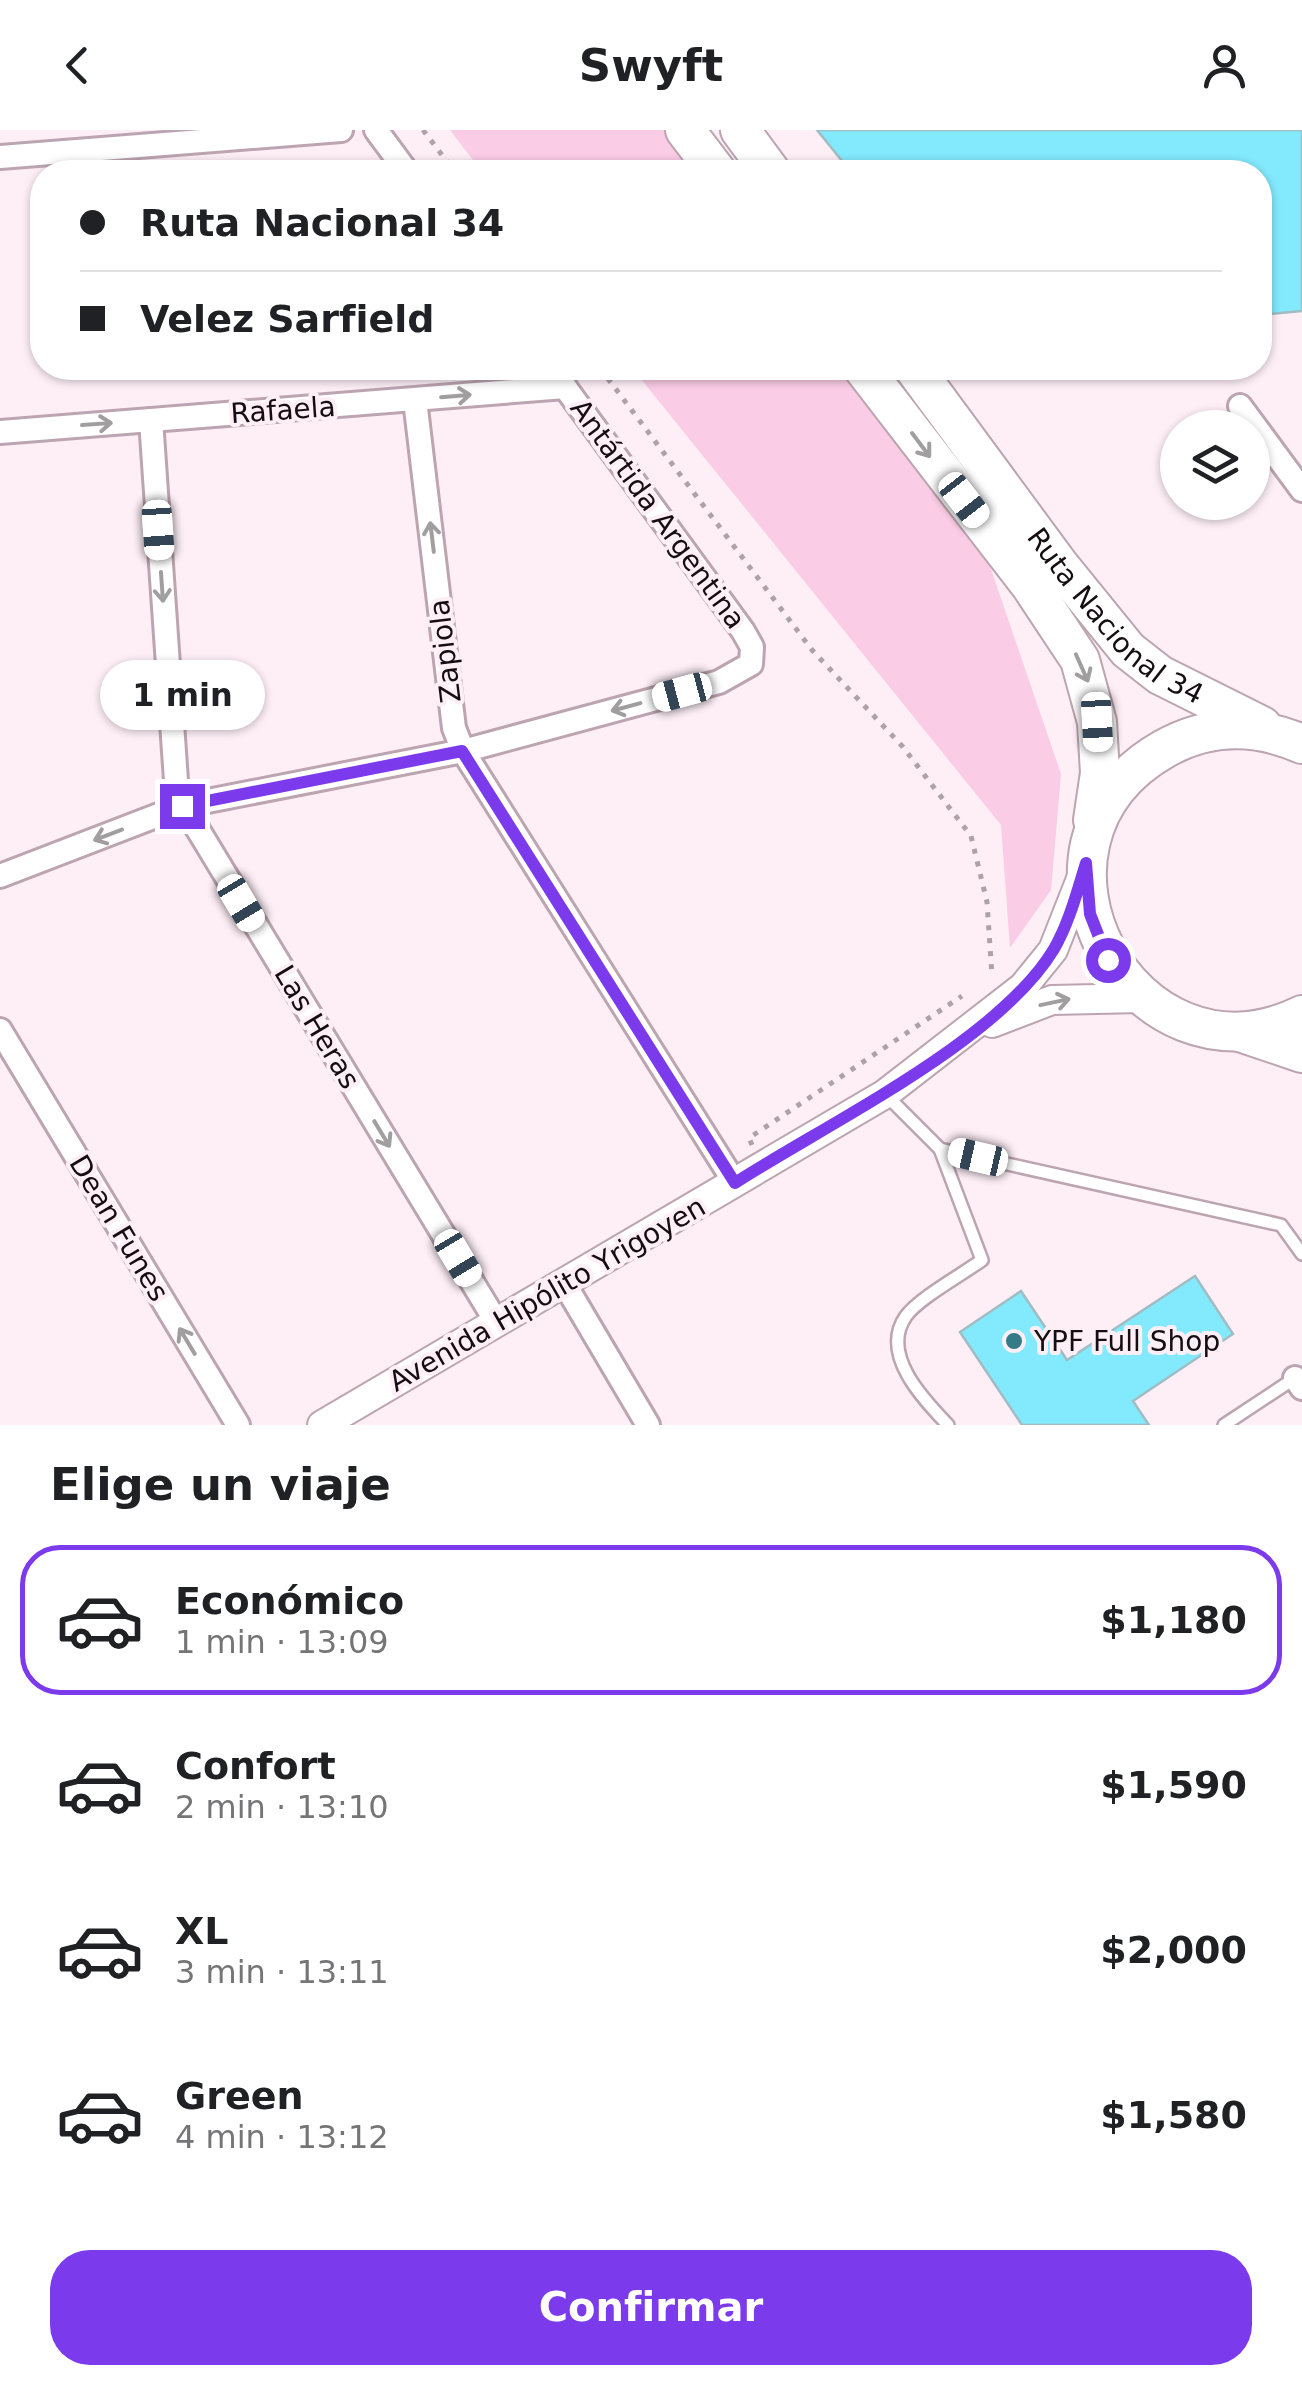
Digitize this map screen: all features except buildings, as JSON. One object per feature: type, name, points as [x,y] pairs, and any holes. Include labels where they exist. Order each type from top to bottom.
[{"type":"highway","points":[[685,130],[708,160]]},
{"type":"highway","points":[[740,130],[762,160]]},
{"type":"highway","name":"Ruta Nacional 34","points":[[872,380],[1032,586],[1080,660],[1091,688],[1099,756],[1088,850],[1090,914],[1108,960],[1142,998],[1187,1022],[1238,1031],[1302,1054]]},
{"type":"highway","name":"Ruta Nacional 34","points":[[923,380],[1058,565],[1128,650],[1160,675],[1290,739]]},
{"type":"highway","name":"Ruta Nacional 34","points":[[1088,850],[1110,798],[1142,762],[1184,738],[1230,728],[1290,739]]},
{"type":"highway","name":"Ruta Nacional 34","points":[[1238,1031],[1284,1024],[1302,1015]]},
{"type":"street","points":[[0,156],[342,130]]},
{"type":"street","points":[[376,130],[398,160]]},
{"type":"street","name":"Rafaela","points":[[0,432],[415,400],[539,380]]},
{"type":"street","name":"Antártida Argentina","points":[[462,751],[719,682],[751,664],[752,647],[743,631],[560,380]]},
{"type":"street","name":"Zapiola","points":[[415,400],[454,728],[462,751],[735,1183]]},
{"type":"street","points":[[1240,406],[1302,490]]},
{"type":"street","name":"Las Heras","points":[[150,420],[175,785],[182,806],[497,1323]]},
{"type":"street","points":[[0,876],[182,806],[462,751]]},
{"type":"street","name":"Avenida Hipólito Yrigoyen","points":[[324,1425],[885,1094],[972,1030],[1024,987],[1053,950],[1088,850]]},
{"type":"street","name":"Avenida Hipólito Yrigoyen","points":[[972,1030],[1052,1000],[1142,998]]},
{"type":"street","name":"Dean Funes","points":[[0,1030],[238,1425]]},
{"type":"street","points":[[564,1283],[648,1425]]},
{"type":"lane","points":[[885,1094],[940,1149],[982,1260],[906,1316],[899,1339],[914,1388],[948,1425]]},
{"type":"lane","points":[[940,1149],[1281,1225],[1302,1254]]},
{"type":"lane","points":[[1224,1425],[1300,1379]]},
{"type":"path","points":[[423,130],[445,160]]},
{"type":"path","points":[[609,380],[812,650],[903,747],[971,836],[987,902],[995,975],[749,1138],[763,1165]]},
{"type":"shaded area","points":[[450,130],[681,130],[703,160],[473,160]]},
{"type":"shaded area","points":[[642,380],[865,380],[979,534],[1061,774],[1051,890],[1010,948],[1001,825]]},
{"type":"place","name":"YPF Full Shop","points":[[1014,1341]]},
{"type":"route","points":[[182,806],[462,751],[735,1183],[885,1094],[1024,987],[1053,950],[1086,863],[1090,914],[1108,960]]}]
